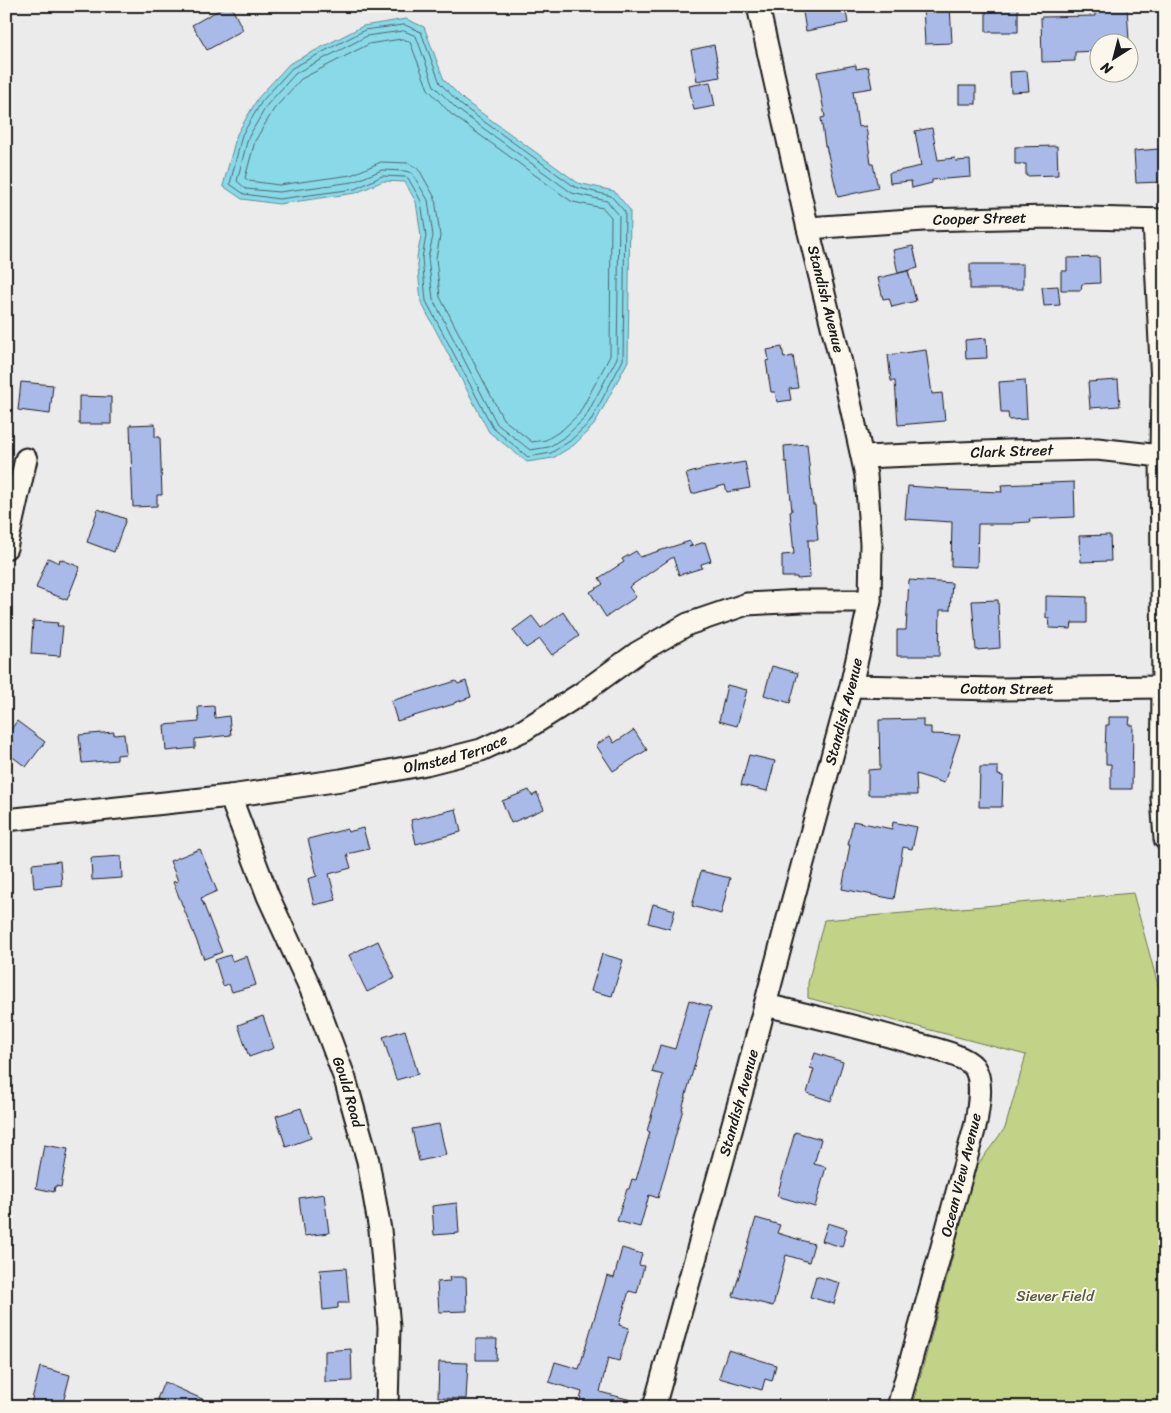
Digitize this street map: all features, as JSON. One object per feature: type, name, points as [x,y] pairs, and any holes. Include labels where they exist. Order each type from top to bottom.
[{"type":"street","name":"Standish Avenue","points":[[654,1407],[851,686],[870,601],[870,544],[866,475],[758,6]]},
{"type":"street","name":"Cooper Street","points":[[808,228],[924,220],[1048,217],[1159,220]]},
{"type":"street","points":[[1159,220],[1162,384],[1162,798],[1165,838]]},
{"type":"street","name":"Clark Street","points":[[862,457],[1097,449],[1161,456]]},
{"type":"street","points":[[6,548],[26,459]]},
{"type":"street","name":"Olmsted Terrace","points":[[6,820],[230,796],[341,780],[426,764],[481,750],[524,730],[582,693],[637,653],[688,624],[747,604],[802,601],[870,601]]},
{"type":"street","name":"Cotton Street","points":[[851,686],[997,689],[1163,687]]},
{"type":"street","name":"Gould Road","points":[[230,796],[268,896],[314,996],[345,1079],[368,1162],[380,1230],[389,1327],[387,1407]]},
{"type":"street","name":"Ocean View Avenue","points":[[765,1005],[852,1025],[945,1052],[964,1059],[974,1066],[979,1076],[980,1098],[976,1124],[898,1407]]},
{"type":"green space","name":"Siever Field","points":[[1133,893],[1165,1011],[1165,1407],[912,1407],[954,1251],[973,1171],[1005,1128],[1026,1055],[808,998],[808,983],[824,920]]},
{"type":"water","points":[[406,19],[424,27],[444,80],[465,101],[578,183],[614,191],[630,210],[628,361],[594,425],[574,445],[553,458],[527,462],[489,432],[421,302],[417,257],[421,236],[416,202],[405,182],[383,181],[356,193],[279,204],[242,199],[223,186],[237,134],[258,98],[289,64],[363,26]]},
{"type":"building","points":[[226,6],[231,6],[243,30],[207,50],[192,25]]},
{"type":"building","points":[[802,6],[845,6],[848,23],[806,31]]},
{"type":"building","points":[[923,6],[950,6],[952,43],[925,44]]},
{"type":"building","points":[[986,6],[1018,7],[1018,32],[986,32]]},
{"type":"building","points":[[1127,8],[1128,32],[1088,32],[1088,51],[1075,52],[1075,61],[1042,62],[1041,17],[1095,16],[1095,10]]},
{"type":"building","points":[[714,45],[720,77],[697,81],[691,50]]},
{"type":"building","points":[[856,65],[856,69],[868,67],[872,88],[853,91],[858,127],[866,126],[871,164],[873,164],[878,188],[838,197],[825,146],[821,118],[825,117],[817,72]]},
{"type":"building","points":[[1027,71],[1029,91],[1011,92],[1010,72]]},
{"type":"building","points":[[710,82],[715,106],[694,110],[689,86]]},
{"type":"building","points":[[959,86],[976,86],[976,104],[959,104]]},
{"type":"building","points":[[932,128],[938,160],[955,158],[956,161],[970,160],[971,177],[932,180],[932,183],[912,188],[911,181],[890,183],[889,173],[921,166],[915,131]]},
{"type":"building","points":[[1057,146],[1058,175],[1026,176],[1026,164],[1015,164],[1015,147]]},
{"type":"building","points":[[1159,149],[1161,182],[1136,183],[1134,151]]},
{"type":"building","points":[[913,246],[918,268],[898,273],[893,250]]},
{"type":"building","points":[[1099,257],[1100,283],[1082,284],[1081,290],[1061,290],[1061,271],[1067,271],[1067,258]]},
{"type":"building","points":[[970,264],[1023,264],[1023,289],[970,289]]},
{"type":"building","points":[[908,271],[916,301],[892,307],[889,298],[883,299],[878,278]]},
{"type":"building","points":[[1058,286],[1060,305],[1044,306],[1042,287]]},
{"type":"building","points":[[986,338],[987,358],[966,359],[965,340]]},
{"type":"building","points":[[782,347],[784,358],[793,356],[798,388],[789,389],[791,400],[777,402],[775,392],[771,392],[766,361],[769,360],[767,350]]},
{"type":"building","points":[[926,350],[932,394],[942,393],[945,421],[898,425],[895,381],[891,381],[888,355]]},
{"type":"building","points":[[1025,380],[1027,419],[1009,420],[1008,413],[1001,413],[999,382]]},
{"type":"building","points":[[1118,380],[1120,406],[1090,408],[1088,382]]},
{"type":"building","points":[[21,382],[53,385],[50,414],[18,410]]},
{"type":"building","points":[[79,396],[111,397],[111,424],[79,424]]},
{"type":"building","points":[[155,424],[155,437],[160,437],[162,495],[157,495],[157,506],[133,507],[130,425]]},
{"type":"building","points":[[807,444],[818,540],[808,540],[810,578],[797,579],[797,577],[782,577],[782,555],[794,554],[790,512],[792,511],[784,446]]},
{"type":"building","points":[[745,462],[750,488],[727,492],[725,485],[692,494],[686,474],[703,469]]},
{"type":"building","points":[[1074,482],[1075,517],[1029,519],[1030,522],[1013,524],[978,524],[977,567],[951,566],[952,522],[905,519],[908,486],[1002,492],[1001,485]]},
{"type":"building","points":[[98,509],[126,519],[114,552],[87,542]]},
{"type":"building","points":[[1110,535],[1111,561],[1081,562],[1079,536]]},
{"type":"building","points":[[690,541],[692,545],[689,547],[705,542],[711,561],[701,564],[702,568],[679,575],[673,557],[629,587],[636,597],[606,617],[590,592],[603,584],[599,578],[624,562],[622,559],[636,551],[640,557]]},
{"type":"building","points":[[48,558],[59,563],[60,559],[80,567],[67,600],[36,588]]},
{"type":"building","points":[[909,580],[952,583],[950,610],[940,610],[939,656],[897,656],[897,630],[906,630]]},
{"type":"building","points":[[1046,596],[1087,597],[1087,623],[1072,623],[1071,629],[1050,628],[1049,618],[1046,618]]},
{"type":"building","points":[[998,600],[1000,648],[976,650],[972,601]]},
{"type":"building","points":[[563,612],[579,636],[552,655],[540,639],[526,648],[513,630],[532,616],[541,628]]},
{"type":"building","points":[[33,621],[58,623],[57,626],[63,626],[60,656],[31,654]]},
{"type":"building","points":[[772,666],[798,673],[790,703],[764,695]]},
{"type":"building","points":[[456,681],[458,684],[466,681],[471,697],[397,721],[391,701]]},
{"type":"building","points":[[727,685],[747,690],[737,726],[719,721]]},
{"type":"building","points":[[214,706],[215,718],[229,716],[231,735],[195,739],[195,748],[166,751],[164,725],[199,722],[198,707]]},
{"type":"building","points":[[1109,717],[1130,717],[1129,725],[1133,725],[1132,789],[1111,789],[1111,764],[1106,764],[1105,752],[1106,725],[1109,725]]},
{"type":"building","points":[[923,719],[923,727],[931,727],[931,734],[960,735],[944,783],[916,774],[917,795],[868,795],[868,770],[880,769],[879,720]]},
{"type":"building","points":[[17,721],[45,742],[26,767],[6,752],[6,736]]},
{"type":"building","points":[[634,730],[647,750],[613,771],[596,745],[610,736],[614,743]]},
{"type":"building","points":[[114,732],[114,735],[124,734],[126,754],[117,755],[117,760],[82,763],[79,735]]},
{"type":"building","points":[[749,755],[775,761],[767,791],[741,785]]},
{"type":"building","points":[[980,767],[998,767],[998,775],[1003,776],[1002,807],[979,807]]},
{"type":"building","points":[[529,790],[532,796],[537,793],[544,809],[511,823],[502,801]]},
{"type":"building","points":[[456,809],[461,832],[416,844],[411,820]]},
{"type":"building","points":[[853,821],[892,829],[893,822],[917,827],[912,849],[903,847],[894,899],[842,889]]},
{"type":"building","points":[[363,828],[369,849],[347,854],[351,868],[329,874],[336,900],[314,905],[308,879],[317,876],[308,839],[347,829],[348,832]]},
{"type":"building","points":[[200,849],[217,891],[201,898],[222,952],[204,959],[173,882],[178,881],[170,861]]},
{"type":"building","points":[[121,856],[122,878],[92,880],[91,858]]},
{"type":"building","points":[[60,861],[62,885],[34,888],[32,864]]},
{"type":"building","points":[[701,871],[730,878],[721,914],[692,906]]},
{"type":"building","points":[[653,904],[675,910],[670,929],[648,923]]},
{"type":"building","points":[[378,941],[395,978],[367,992],[349,955]]},
{"type":"building","points":[[602,954],[623,960],[612,996],[591,991]]},
{"type":"building","points":[[230,955],[232,961],[247,956],[256,985],[232,992],[229,984],[223,986],[215,960]]},
{"type":"building","points":[[689,1000],[711,1007],[658,1198],[649,1195],[640,1227],[617,1221],[627,1189],[629,1189],[632,1179],[636,1180],[650,1132],[647,1131],[663,1075],[652,1072],[660,1045],[675,1049]]},
{"type":"building","points":[[263,1016],[274,1048],[249,1057],[238,1025]]},
{"type":"building","points":[[405,1030],[418,1074],[396,1080],[383,1037]]},
{"type":"building","points":[[815,1053],[843,1062],[831,1101],[807,1093],[814,1069],[810,1068]]},
{"type":"building","points":[[301,1108],[311,1138],[286,1147],[276,1116]]},
{"type":"building","points":[[439,1124],[446,1155],[419,1161],[412,1129]]},
{"type":"building","points":[[795,1132],[821,1139],[814,1164],[826,1167],[815,1207],[777,1196]]},
{"type":"building","points":[[44,1145],[68,1149],[61,1187],[55,1186],[54,1192],[36,1188]]},
{"type":"building","points":[[324,1194],[329,1233],[304,1236],[299,1198]]},
{"type":"building","points":[[457,1203],[459,1233],[434,1235],[432,1206]]},
{"type":"building","points":[[756,1218],[780,1225],[777,1233],[814,1244],[809,1262],[786,1255],[773,1306],[733,1296]]},
{"type":"building","points":[[828,1223],[847,1229],[842,1247],[822,1241]]},
{"type":"building","points":[[622,1248],[642,1254],[639,1265],[644,1266],[637,1293],[629,1291],[619,1325],[629,1328],[619,1361],[608,1358],[600,1392],[635,1401],[634,1407],[578,1407],[582,1392],[549,1382],[555,1362],[579,1369],[607,1276],[614,1278]]},
{"type":"building","points":[[346,1268],[349,1303],[338,1303],[338,1308],[323,1310],[320,1270]]},
{"type":"building","points":[[816,1276],[840,1283],[834,1304],[810,1297]]},
{"type":"building","points":[[449,1277],[466,1277],[467,1311],[439,1312],[437,1282],[450,1281]]},
{"type":"building","points":[[476,1339],[497,1339],[496,1360],[476,1360]]},
{"type":"building","points":[[351,1349],[352,1381],[325,1382],[325,1351]]},
{"type":"building","points":[[728,1350],[776,1365],[772,1381],[765,1379],[762,1390],[719,1378]]},
{"type":"building","points":[[439,1362],[468,1363],[466,1399],[438,1398]]},
{"type":"building","points":[[40,1367],[70,1375],[62,1407],[30,1407]]},
{"type":"building","points":[[164,1382],[220,1407],[176,1407],[157,1399]]}]
